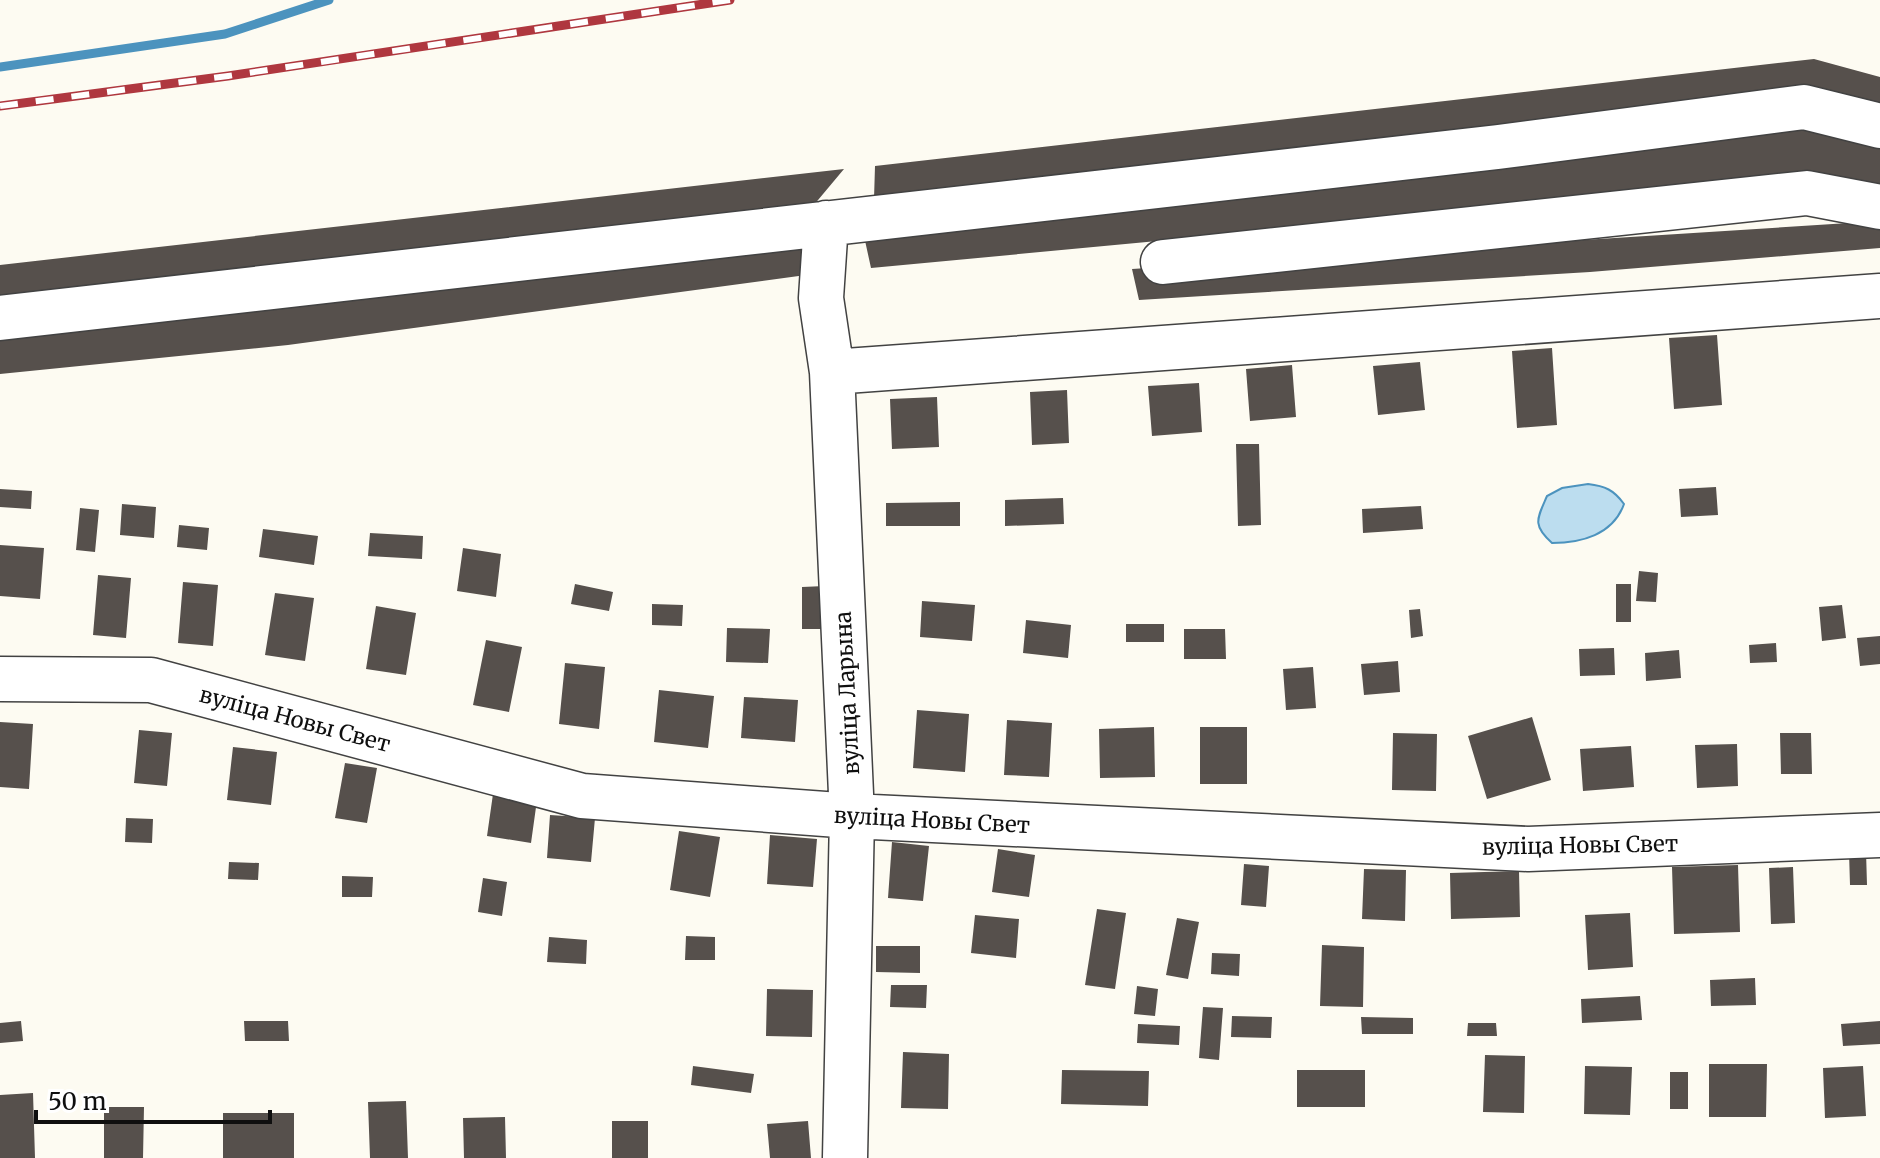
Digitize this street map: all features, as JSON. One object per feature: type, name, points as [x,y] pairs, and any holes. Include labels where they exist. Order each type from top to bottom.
[{"type":"street","points":[[0,318],[1498,147],[1804,107],[1880,126]]},
{"type":"street","points":[[1163,262],[1807,193],[1880,207]]},
{"type":"street","name":"вуліца Ларына","points":[[826,223],[821,298],[832,372],[852,816],[845,1158]]},
{"type":"street","points":[[832,372],[1880,296]]},
{"type":"street","name":"вуліца Новы Свет","points":[[0,679],[151,680],[582,796],[852,816],[1528,849],[1880,835]]},
{"type":"water","points":[[1588,484],[1617,495],[1624,504],[1619,515],[1595,535],[1552,543],[1541,531],[1538,521],[1547,496],[1562,488]]},
{"type":"building","points":[[1814,59],[1880,77],[1880,108],[874,199],[875,166]]},
{"type":"building","points":[[1805,121],[1880,142],[1880,185],[1808,170],[1561,203],[871,268],[864,236]]},
{"type":"building","points":[[844,169],[813,206],[0,302],[0,265]]},
{"type":"building","points":[[1880,221],[1880,248],[1590,272],[1139,300],[1132,269]]},
{"type":"building","points":[[800,244],[806,275],[288,345],[0,374],[0,335]]},
{"type":"building","points":[[1717,335],[1722,405],[1674,409],[1669,338]]},
{"type":"building","points":[[1552,348],[1557,425],[1517,428],[1512,351]]},
{"type":"building","points":[[1420,362],[1425,410],[1378,415],[1373,366]]},
{"type":"building","points":[[1292,365],[1296,417],[1250,421],[1246,369]]},
{"type":"building","points":[[1199,383],[1202,432],[1152,436],[1148,386]]},
{"type":"building","points":[[1067,390],[1069,443],[1032,445],[1030,392]]},
{"type":"building","points":[[937,397],[939,447],[892,449],[890,399]]},
{"type":"building","points":[[1236,444],[1259,444],[1261,525],[1238,526]]},
{"type":"building","points":[[1716,487],[1718,515],[1681,517],[1679,489]]},
{"type":"building","points":[[0,489],[32,491],[31,509],[0,507]]},
{"type":"building","points":[[1063,498],[1064,524],[1005,526],[1005,500]]},
{"type":"building","points":[[960,502],[960,526],[886,526],[886,503]]},
{"type":"building","points":[[122,504],[156,507],[154,538],[120,535]]},
{"type":"building","points":[[1421,506],[1423,529],[1363,533],[1362,509]]},
{"type":"building","points":[[80,508],[99,510],[95,552],[76,550]]},
{"type":"building","points":[[179,525],[209,528],[207,550],[177,547]]},
{"type":"building","points":[[263,529],[318,536],[314,565],[259,557]]},
{"type":"building","points":[[370,533],[423,536],[422,559],[368,556]]},
{"type":"building","points":[[0,545],[44,548],[40,599],[0,596]]},
{"type":"building","points":[[463,548],[501,554],[496,597],[457,591]]},
{"type":"building","points":[[1639,571],[1658,573],[1656,602],[1636,601]]},
{"type":"building","points":[[98,575],[131,578],[126,638],[93,635]]},
{"type":"building","points":[[183,582],[218,585],[213,646],[178,643]]},
{"type":"building","points":[[575,584],[613,592],[609,611],[571,604]]},
{"type":"building","points":[[1616,584],[1631,584],[1631,622],[1616,622]]},
{"type":"building","points":[[825,586],[826,629],[802,629],[802,587]]},
{"type":"building","points":[[275,593],[314,598],[305,661],[265,655]]},
{"type":"building","points":[[922,601],[975,605],[972,641],[920,637]]},
{"type":"building","points":[[652,604],[683,605],[682,626],[652,625]]},
{"type":"building","points":[[1842,605],[1846,638],[1822,641],[1819,607]]},
{"type":"building","points":[[376,606],[416,613],[406,675],[366,669]]},
{"type":"building","points":[[1420,609],[1423,636],[1411,638],[1409,610]]},
{"type":"building","points":[[1026,620],[1071,625],[1068,658],[1023,653]]},
{"type":"building","points":[[1126,624],[1164,624],[1164,642],[1126,642]]},
{"type":"building","points":[[727,628],[770,629],[768,663],[726,662]]},
{"type":"building","points":[[1184,629],[1225,629],[1226,659],[1184,659]]},
{"type":"building","points":[[1880,636],[1880,664],[1860,666],[1857,638]]},
{"type":"building","points":[[486,640],[522,647],[509,712],[473,705]]},
{"type":"building","points":[[1776,643],[1777,662],[1750,663],[1749,645]]},
{"type":"building","points":[[1614,648],[1615,675],[1580,676],[1579,649]]},
{"type":"building","points":[[1679,650],[1681,678],[1646,681],[1645,653]]},
{"type":"building","points":[[1398,661],[1400,692],[1364,695],[1361,664]]},
{"type":"building","points":[[565,663],[605,667],[599,729],[559,724]]},
{"type":"building","points":[[1313,667],[1316,708],[1286,710],[1283,669]]},
{"type":"building","points":[[659,690],[714,696],[708,748],[654,742]]},
{"type":"building","points":[[744,697],[798,700],[795,742],[741,738]]},
{"type":"building","points":[[917,710],[969,714],[965,772],[913,768]]},
{"type":"building","points":[[1532,717],[1551,780],[1487,799],[1468,736]]},
{"type":"building","points":[[1007,720],[1052,723],[1049,777],[1004,775]]},
{"type":"building","points":[[0,722],[33,724],[29,789],[0,787]]},
{"type":"building","points":[[1154,727],[1155,777],[1100,778],[1099,729]]},
{"type":"building","points":[[1200,727],[1247,727],[1247,784],[1200,784]]},
{"type":"building","points":[[139,730],[172,733],[167,786],[134,783]]},
{"type":"building","points":[[1393,733],[1437,734],[1436,791],[1392,790]]},
{"type":"building","points":[[1780,733],[1811,733],[1812,774],[1781,774]]},
{"type":"building","points":[[1737,744],[1738,786],[1697,788],[1695,745]]},
{"type":"building","points":[[1631,746],[1634,787],[1583,791],[1580,749]]},
{"type":"building","points":[[233,747],[277,752],[271,805],[227,800]]},
{"type":"building","points":[[345,763],[377,768],[367,823],[335,818]]},
{"type":"building","points":[[493,794],[537,800],[531,843],[487,836]]},
{"type":"building","points":[[550,815],[595,818],[591,862],[547,858]]},
{"type":"building","points":[[126,818],[153,819],[152,843],[125,842]]},
{"type":"building","points":[[679,831],[720,837],[710,897],[670,890]]},
{"type":"building","points":[[770,835],[817,839],[813,887],[767,884]]},
{"type":"building","points":[[892,842],[929,846],[923,901],[888,898]]},
{"type":"building","points":[[998,849],[1035,855],[1029,897],[992,892]]},
{"type":"building","points":[[1866,851],[1867,885],[1850,885],[1849,852]]},
{"type":"building","points":[[229,862],[259,863],[258,880],[228,879]]},
{"type":"building","points":[[1244,864],[1269,866],[1266,907],[1241,905]]},
{"type":"building","points":[[1738,865],[1740,932],[1674,934],[1672,867]]},
{"type":"building","points":[[1793,867],[1795,923],[1771,924],[1769,868]]},
{"type":"building","points":[[1364,869],[1406,870],[1405,921],[1362,919]]},
{"type":"building","points":[[1519,871],[1520,917],[1451,919],[1450,873]]},
{"type":"building","points":[[342,876],[373,877],[372,897],[342,897]]},
{"type":"building","points":[[483,878],[507,882],[502,916],[478,912]]},
{"type":"building","points":[[1097,909],[1126,913],[1115,989],[1085,985]]},
{"type":"building","points":[[1630,913],[1633,967],[1588,970],[1585,915]]},
{"type":"building","points":[[975,915],[1019,919],[1016,958],[971,953]]},
{"type":"building","points":[[1177,918],[1199,922],[1188,979],[1166,975]]},
{"type":"building","points":[[686,936],[715,937],[715,960],[685,960]]},
{"type":"building","points":[[549,937],[587,940],[586,964],[547,962]]},
{"type":"building","points":[[1322,945],[1364,947],[1363,1007],[1320,1006]]},
{"type":"building","points":[[876,946],[920,946],[920,973],[876,972]]},
{"type":"building","points":[[1212,953],[1240,954],[1239,976],[1211,974]]},
{"type":"building","points":[[1755,978],[1756,1005],[1711,1006],[1710,980]]},
{"type":"building","points":[[891,985],[927,985],[926,1008],[890,1007]]},
{"type":"building","points":[[1137,986],[1158,989],[1155,1016],[1134,1014]]},
{"type":"building","points":[[767,989],[813,990],[812,1037],[766,1036]]},
{"type":"building","points":[[1640,996],[1642,1020],[1582,1023],[1581,999]]},
{"type":"building","points":[[1203,1007],[1223,1008],[1219,1060],[1199,1058]]},
{"type":"building","points":[[1232,1016],[1272,1017],[1271,1038],[1231,1037]]},
{"type":"building","points":[[1361,1017],[1413,1018],[1413,1034],[1362,1034]]},
{"type":"building","points":[[21,1021],[23,1041],[0,1043],[0,1023]]},
{"type":"building","points":[[244,1021],[288,1021],[289,1041],[245,1041]]},
{"type":"building","points":[[1880,1021],[1880,1044],[1843,1046],[1841,1024]]},
{"type":"building","points":[[1468,1023],[1496,1023],[1497,1036],[1467,1036]]},
{"type":"building","points":[[1138,1024],[1180,1026],[1179,1045],[1137,1043]]},
{"type":"building","points":[[903,1052],[949,1054],[948,1109],[901,1108]]},
{"type":"building","points":[[1485,1055],[1525,1056],[1524,1113],[1483,1112]]},
{"type":"building","points":[[1709,1064],[1767,1064],[1766,1117],[1709,1117]]},
{"type":"building","points":[[693,1066],[754,1074],[751,1093],[691,1085]]},
{"type":"building","points":[[1585,1066],[1632,1067],[1630,1115],[1584,1114]]},
{"type":"building","points":[[1863,1066],[1866,1116],[1825,1118],[1823,1068]]},
{"type":"building","points":[[1062,1070],[1149,1071],[1148,1106],[1061,1104]]},
{"type":"building","points":[[1297,1070],[1365,1070],[1365,1107],[1297,1107]]},
{"type":"building","points":[[1670,1072],[1688,1072],[1688,1109],[1670,1109]]},
{"type":"building","points":[[33,1093],[35,1158],[0,1158],[0,1095]]},
{"type":"building","points":[[406,1101],[408,1158],[370,1158],[368,1102]]},
{"type":"building","points":[[104,1107],[144,1107],[143,1158],[104,1158]]},
{"type":"building","points":[[223,1113],[294,1113],[294,1158],[223,1158]]},
{"type":"building","points":[[505,1117],[506,1158],[464,1158],[463,1118]]},
{"type":"building","points":[[612,1121],[648,1121],[648,1158],[612,1158]]},
{"type":"building","points":[[808,1121],[811,1158],[770,1158],[767,1124]]},
{"type":"waterway","points":[[0,67],[225,34],[329,0]]},
{"type":"railway","points":[[0,106],[228,76],[730,0]]}]
